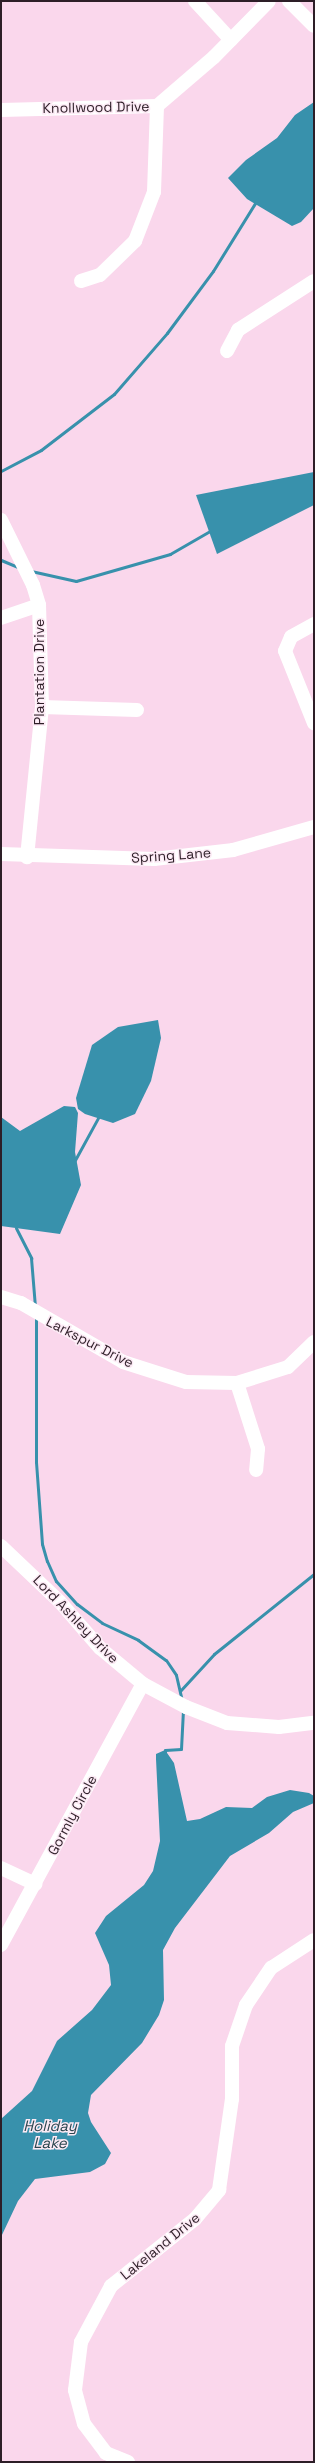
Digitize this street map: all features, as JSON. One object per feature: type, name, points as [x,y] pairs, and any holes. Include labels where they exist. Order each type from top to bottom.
[{"type":"street","points":[[195,1],[231,40]]},
{"type":"street","name":"Knollwood Drive","points":[[1,110],[157,106],[231,40],[269,1]]},
{"type":"street","points":[[289,1],[314,26]]},
{"type":"street","points":[[81,281],[100,275],[135,241],[154,192],[157,106]]},
{"type":"street","points":[[227,351],[238,330],[314,281]]},
{"type":"street","name":"Plantation Drive","points":[[1,520],[33,585],[39,605],[42,707],[27,857]]},
{"type":"street","points":[[1,618],[39,605]]},
{"type":"street","points":[[314,624],[291,637],[284,652],[314,723]]},
{"type":"street","points":[[42,707],[137,710]]},
{"type":"street","name":"Spring Lane","points":[[1,854],[27,857],[154,859],[233,850],[314,827]]},
{"type":"street","name":"Larkspur Drive","points":[[1,1297],[21,1303],[57,1327],[123,1362],[186,1382],[237,1383],[288,1368],[314,1342]]},
{"type":"street","points":[[237,1383],[258,1449],[256,1470]]},
{"type":"street","name":"Lord Ashley Drive","points":[[1,1546],[60,1602],[100,1648],[144,1684],[186,1707],[227,1723],[279,1727],[314,1724]]},
{"type":"street","name":"Gormly Circle","points":[[1,1945],[36,1884],[144,1684]]},
{"type":"street","points":[[1,1868],[36,1884]]},
{"type":"street","name":"Lakeland Drive","points":[[128,2462],[106,2453],[84,2424],[75,2390],[81,2342],[111,2286],[195,2219],[219,2190],[232,2099],[232,2046],[246,2005],[271,1968],[314,1940]]},
{"type":"water","points":[[314,102],[314,208],[301,222],[292,226],[247,199],[228,178],[246,160],[277,138],[295,115]]},
{"type":"water","points":[[314,472],[314,505],[217,554],[196,495]]},
{"type":"water","points":[[158,1020],[161,1038],[151,1081],[135,1114],[113,1123],[85,1114],[78,1109],[76,1098],[92,1045],[118,1027]]},
{"type":"water","points":[[64,1106],[75,1107],[78,1113],[75,1152],[81,1185],[60,1234],[1,1226],[1,1117],[20,1131]]},
{"type":"water","name":"Holiday Lake","points":[[165,1750],[174,1763],[187,1821],[200,1819],[226,1807],[252,1808],[267,1797],[290,1790],[309,1793],[314,1796],[314,1803],[293,1812],[269,1833],[230,1856],[175,1928],[163,1950],[164,2000],[159,2015],[142,2043],[91,2095],[88,2113],[91,2122],[111,2153],[105,2164],[90,2172],[35,2179],[18,2201],[1,2237],[1,2119],[32,2091],[57,2041],[92,2010],[111,1985],[109,1965],[95,1933],[106,1916],[144,1885],[153,1871],[160,1841],[156,1754]]},
{"type":"waterway","points":[[1,471],[41,450],[114,394],[167,333],[213,271],[257,200]]},
{"type":"waterway","points":[[31,571],[76,581],[170,554],[210,531]]},
{"type":"waterway","points":[[1,560],[20,568]]},
{"type":"waterway","points":[[75,1160],[98,1118]]},
{"type":"waterway","points":[[16,1228],[31,1258],[35,1307]]},
{"type":"waterway","points":[[36,1316],[36,1462],[42,1544],[47,1561],[56,1581],[77,1604],[102,1623],[138,1640],[166,1660],[176,1675],[182,1700]]},
{"type":"waterway","points":[[180,1691],[214,1654],[314,1574]]},
{"type":"waterway","points":[[165,1753],[165,1750],[181,1749],[183,1709]]}]
